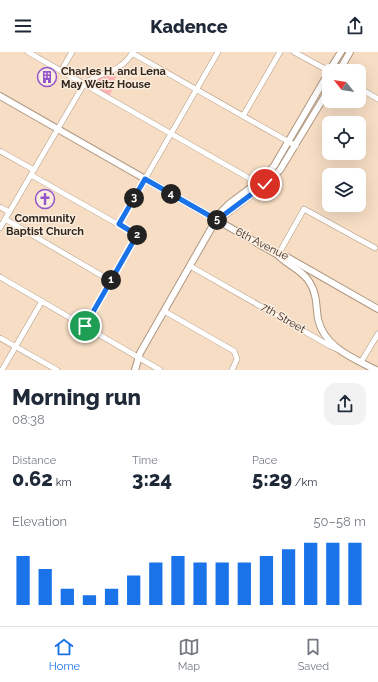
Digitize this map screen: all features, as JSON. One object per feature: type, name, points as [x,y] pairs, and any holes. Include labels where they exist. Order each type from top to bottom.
[{"type":"main road","points":[[333,64],[341,52]]},
{"type":"main road","points":[[343,64],[350,52]]},
{"type":"main road","points":[[257,186],[274,166],[322,83]]},
{"type":"main road","name":"6th Avenue","points":[[0,96],[278,255],[287,257],[378,309]]},
{"type":"main road","points":[[135,370],[138,356],[217,220],[257,186],[280,170],[322,101]]},
{"type":"main road","points":[[278,255],[301,272],[310,282],[315,294],[319,324],[325,336],[337,349]]},
{"type":"main road","name":"7th Street","points":[[337,349],[376,370]]},
{"type":"street","points":[[28,52],[247,177],[257,186]]},
{"type":"street","points":[[61,71],[72,52]]},
{"type":"street","points":[[0,228],[84,84],[96,76],[119,68],[133,52],[296,146]]},
{"type":"street","points":[[119,224],[218,52]]},
{"type":"street","points":[[243,116],[280,52]]},
{"type":"street","points":[[294,52],[322,67]]},
{"type":"street","points":[[366,92],[378,99]]},
{"type":"street","points":[[0,151],[137,235],[85,326]]},
{"type":"street","points":[[0,207],[9,212]]},
{"type":"street","points":[[278,255],[304,209],[376,249]]},
{"type":"street","points":[[5,219],[111,280]]},
{"type":"street","name":"7th Street","points":[[190,266],[337,349]]},
{"type":"street","points":[[0,277],[138,356],[157,369]]},
{"type":"street","points":[[2,370],[42,301]]},
{"type":"street","points":[[164,311],[232,350],[236,355],[237,362],[232,370]]},
{"type":"street","points":[[361,362],[378,334]]},
{"type":"street","points":[[0,338],[57,370]]},
{"type":"shaded area","points":[[114,73],[116,77],[111,85],[114,87],[109,96],[92,86],[93,81]]},
{"type":"place","name":"Charles H. and Lena May Weitz House","points":[[47,77]]},
{"type":"place","name":"Community Baptist Church","points":[[45,199]]},
{"type":"route","points":[[85,326],[137,235],[119,224],[145,179],[217,220],[265,184]]}]
